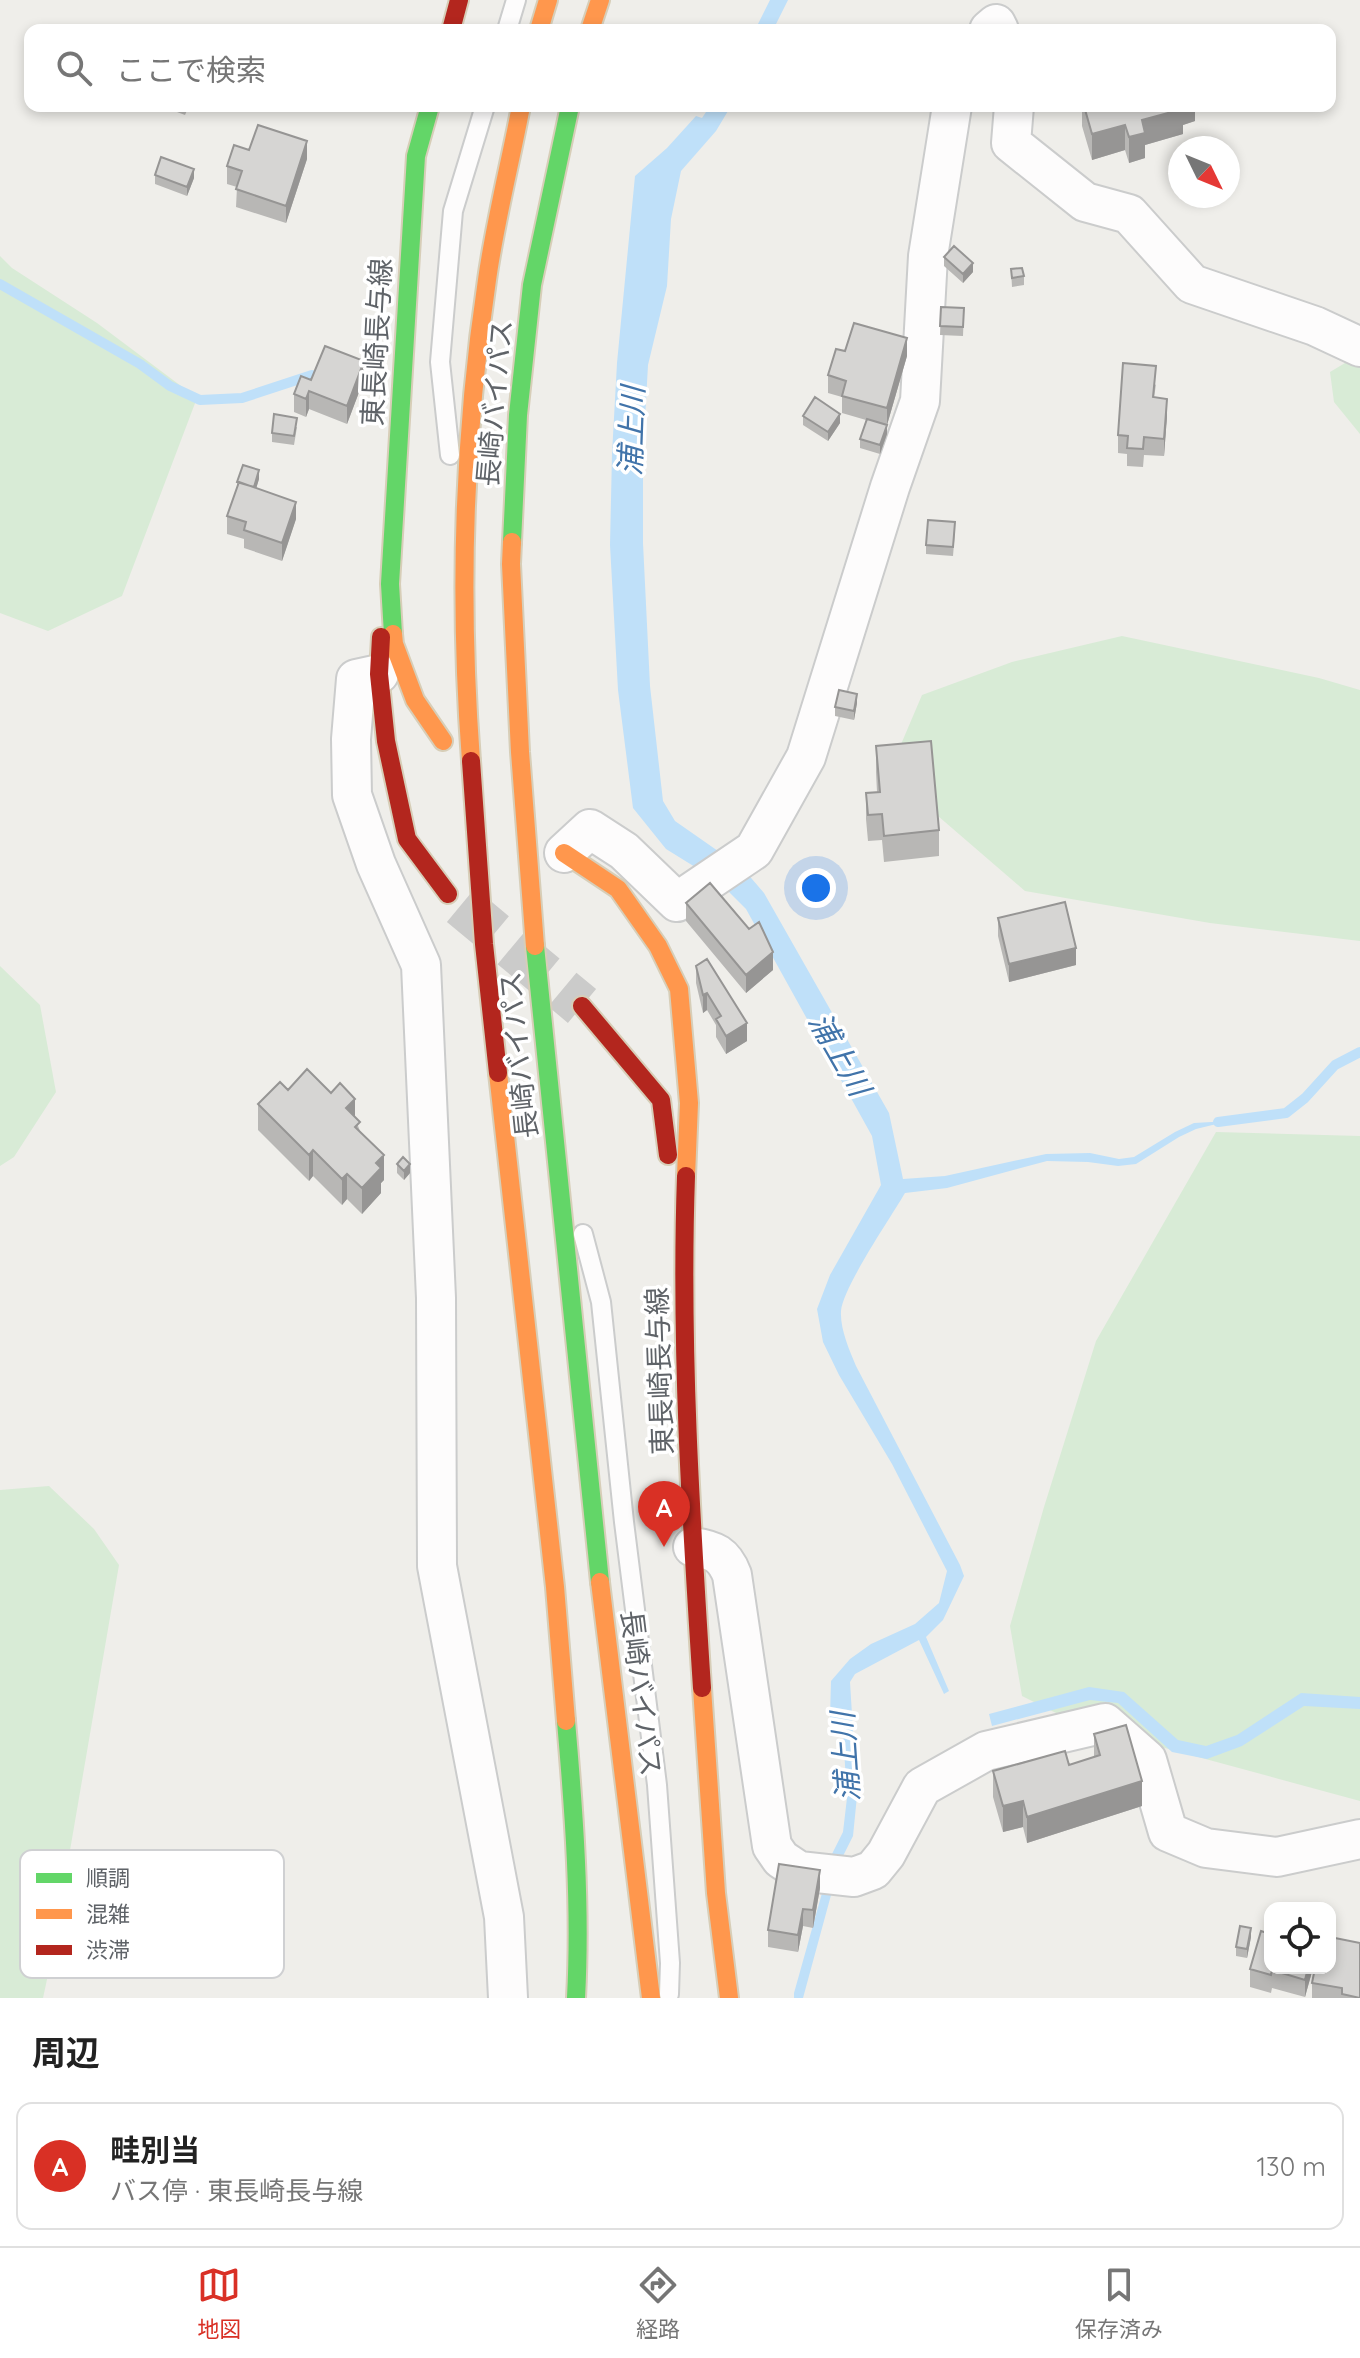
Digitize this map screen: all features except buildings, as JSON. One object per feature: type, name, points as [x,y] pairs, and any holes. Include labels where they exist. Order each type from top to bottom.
[{"type":"main road","points":[[453,24],[459,0]]},
{"type":"main road","points":[[541,24],[548,0]]},
{"type":"main road","points":[[592,24],[600,0]]},
{"type":"main road","name":"東長崎長与線","points":[[428,112],[416,156],[390,584],[380,646],[379,674],[386,741],[407,839],[448,894]]},
{"type":"main road","name":"長崎バイパス","points":[[520,112],[487,278],[471,409],[464,569],[470,749],[484,944],[553,1571],[571,1778],[579,1946],[576,1998]]},
{"type":"main road","name":"長崎バイパス","points":[[569,112],[532,285],[518,415],[511,564],[520,752],[534,941],[599,1577],[651,1998]]},
{"type":"main road","name":"東長崎長与線","points":[[390,584],[394,644],[415,700],[443,741]]},
{"type":"main road","name":"東長崎長与線","points":[[564,853],[618,889],[658,946],[679,989],[689,1103],[683,1268],[693,1547],[716,1893],[729,1998]]},
{"type":"main road","name":"東長崎長与線","points":[[582,1006],[661,1100],[683,1268]]},
{"type":"street","points":[[564,853],[590,829],[624,851],[677,902],[754,850],[806,757],[920,401],[928,256],[951,112]]},
{"type":"street","points":[[1014,112],[1011,143],[1085,202],[1129,214],[1192,284],[1315,326],[1360,347]]},
{"type":"street","points":[[379,674],[356,679],[351,739],[352,795],[376,864],[421,965],[436,1298],[437,1566],[504,1917],[508,1998]]},
{"type":"street","points":[[693,1547],[710,1550],[727,1561],[732,1575],[772,1846],[781,1859],[799,1871],[854,1877],[873,1870],[886,1854],[922,1787],[986,1751],[1105,1723],[1147,1760],[1168,1832],[1206,1848],[1277,1857],[1360,1839]]},
{"type":"lane","points":[[509,24],[516,0]]},
{"type":"lane","points":[[464,569],[440,362],[453,211],[483,112]]},
{"type":"lane","points":[[554,1127],[601,1302],[657,1785],[670,1963],[669,1998]]},
{"type":"green space","points":[[0,256],[12,268],[97,323],[197,398],[122,596],[48,631],[0,613]]},
{"type":"green space","points":[[1360,354],[1360,434],[1334,402],[1330,372]]},
{"type":"green space","points":[[1122,636],[1319,678],[1360,690],[1360,941],[1210,923],[1025,891],[938,816],[896,756],[922,695],[1012,662]]},
{"type":"green space","points":[[0,966],[40,1005],[56,1092],[14,1157],[0,1166]]},
{"type":"green space","points":[[1216,1132],[1360,1136],[1360,1801],[1080,1725],[1022,1696],[1010,1626],[1096,1341]]},
{"type":"green space","points":[[49,1486],[94,1529],[119,1565],[70,1850],[20,1850],[20,1978],[47,1978],[43,1998],[0,1998],[0,1490]]},
{"type":"water","points":[[770,0],[788,0],[776,24],[758,24]]},
{"type":"water","name":"浦上川","points":[[706,112],[727,112],[716,131],[681,171],[671,219],[667,286],[648,365],[643,455],[643,543],[650,686],[663,801],[675,821],[746,872],[764,893],[889,1113],[903,1179],[945,1176],[1046,1154],[1090,1153],[1119,1159],[1134,1157],[1194,1123],[1229,1121],[1196,1129],[1136,1164],[1118,1166],[1047,1161],[947,1188],[905,1193],[850,1286],[841,1318],[856,1366],[964,1576],[943,1620],[926,1637],[949,1691],[944,1694],[919,1640],[855,1674],[850,1682],[857,1796],[853,1836],[840,1862],[803,1998],[794,1998],[794,1993],[824,1886],[825,1868],[843,1832],[847,1798],[843,1732],[830,1717],[831,1681],[850,1659],[871,1644],[915,1624],[939,1603],[947,1571],[892,1464],[839,1375],[823,1342],[817,1309],[830,1275],[881,1185],[872,1136],[746,909],[708,875],[666,849],[633,808],[618,690],[610,545],[617,363],[635,176],[667,148],[696,116],[702,118]]},
{"type":"water","points":[[1089,1687],[1124,1692],[1178,1740],[1206,1746],[1237,1735],[1301,1693],[1360,1697],[1360,1709],[1304,1706],[1242,1746],[1207,1759],[1172,1752],[1118,1703],[1090,1700],[992,1726],[989,1714]]},
{"type":"waterway","points":[[0,284],[140,364],[170,386],[200,400],[242,398],[312,375]]},
{"type":"waterway","points":[[1218,1122],[1286,1113],[1305,1098],[1335,1065],[1360,1052]]},
{"type":"tunnel","points":[[461,905],[582,1006]]},
{"type":"traffic: fast","points":[[393,634],[390,584],[416,156],[428,112]]},
{"type":"traffic: fast","points":[[512,542],[518,415],[532,285],[569,112]]},
{"type":"traffic: fast","points":[[535,946],[600,1582]]},
{"type":"traffic: fast","points":[[566,1721],[577,1894],[576,1998]]},
{"type":"traffic: slow","points":[[541,24],[548,0]]},
{"type":"traffic: slow","points":[[592,24],[600,0]]},
{"type":"traffic: slow","points":[[471,761],[464,580],[468,460],[490,258],[520,112]]},
{"type":"traffic: slow","points":[[512,542],[520,752],[535,946]]},
{"type":"traffic: slow","points":[[393,634],[415,700],[443,741]]},
{"type":"traffic: slow","points":[[564,853],[618,889],[658,946],[679,989],[689,1103],[686,1176]]},
{"type":"traffic: slow","points":[[498,1073],[555,1587],[566,1721]]},
{"type":"traffic: slow","points":[[600,1582],[651,1998]]},
{"type":"traffic: slow","points":[[702,1688],[716,1893],[729,1998]]},
{"type":"traffic: jam","points":[[453,24],[459,0]]},
{"type":"traffic: jam","points":[[381,637],[379,674],[386,741],[407,839],[448,894]]},
{"type":"traffic: jam","points":[[471,761],[484,944],[498,1073]]},
{"type":"traffic: jam","points":[[582,1006],[661,1100],[668,1155]]},
{"type":"traffic: jam","points":[[686,1176],[686,1368],[702,1688]]},
{"type":"place","name":"畦別当","points":[[664,1547]]}]
